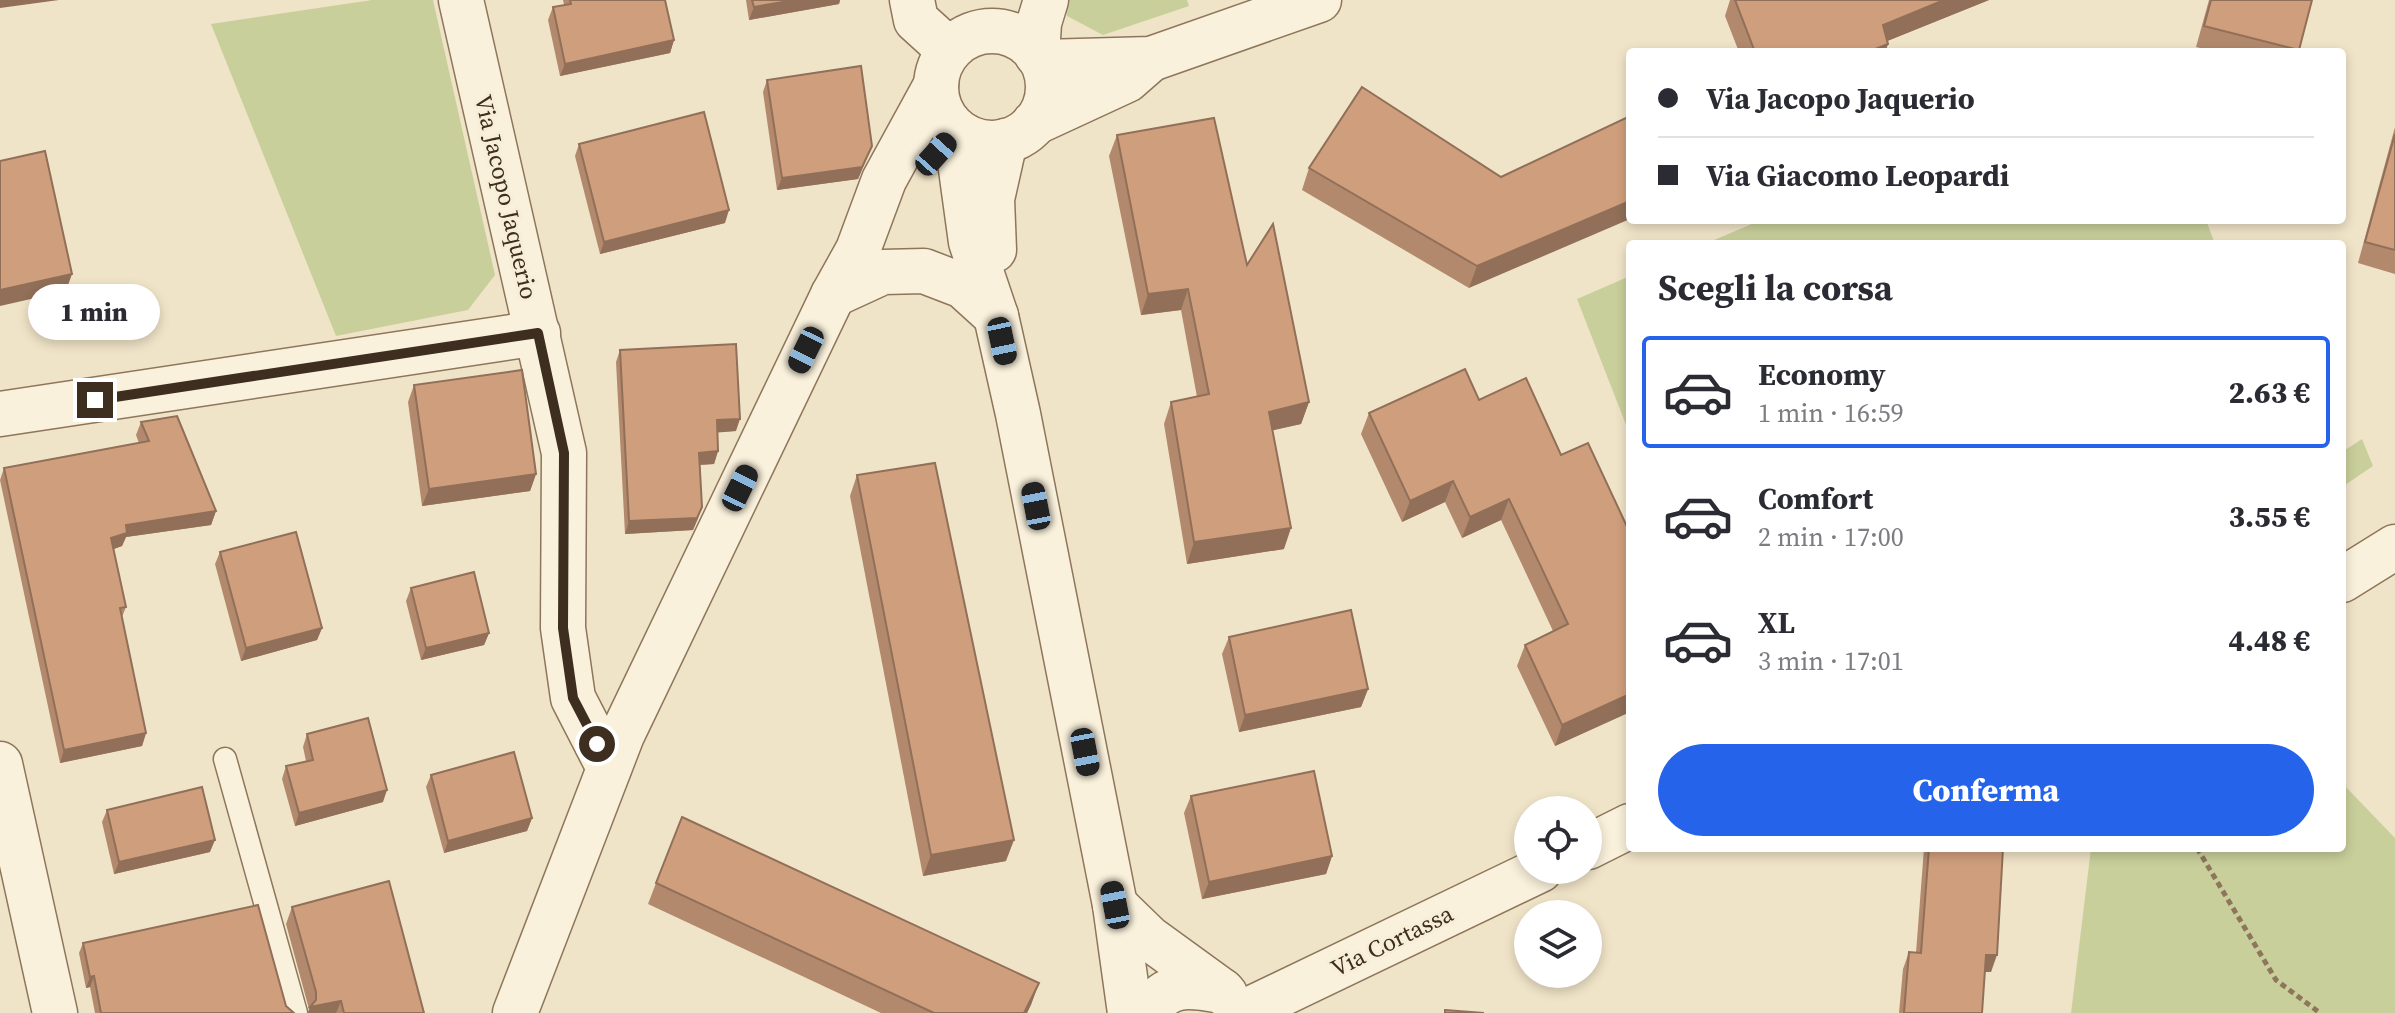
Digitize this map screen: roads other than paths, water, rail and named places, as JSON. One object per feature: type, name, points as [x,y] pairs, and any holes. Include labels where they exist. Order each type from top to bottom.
[{"type":"street","name":"Via Jacopo Jaquerio","points":[[461,0],[564,453],[563,628],[573,698],[609,768]]},
{"type":"street","points":[[912,0],[916,20],[953,57]]},
{"type":"street","points":[[515,1013],[622,735],[833,295],[858,250],[884,180],[953,57],[1004,0]]},
{"type":"street","points":[[1040,58],[1039,23],[1046,0]]},
{"type":"street","points":[[1040,58],[1151,59],[1319,0]]},
{"type":"street","points":[[990,132],[946,120],[938,103],[953,57],[999,32],[1017,36],[1032,47],[1048,80],[1047,98],[1041,115],[990,132],[960,162],[971,242],[996,316],[1115,905],[1130,1013]]},
{"type":"street","points":[[858,250],[990,132],[1127,80],[1151,59]]},
{"type":"street","points":[[833,295],[883,272],[924,271],[963,286],[996,316]]},
{"type":"street","points":[[0,414],[538,333]]},
{"type":"street","points":[[2346,578],[2395,547]]},
{"type":"street","points":[[0,764],[55,1013]]},
{"type":"street","points":[[1602,840],[1626,828]]},
{"type":"street","name":"Via Cortassa","points":[[1236,1005],[1514,882]]},
{"type":"street","points":[[1115,905],[1149,938],[1236,1005]]},
{"type":"street","points":[[1146,1013],[1169,989],[1191,986],[1236,1005]]},
{"type":"lane","points":[[225,759],[296,1013]]}]
